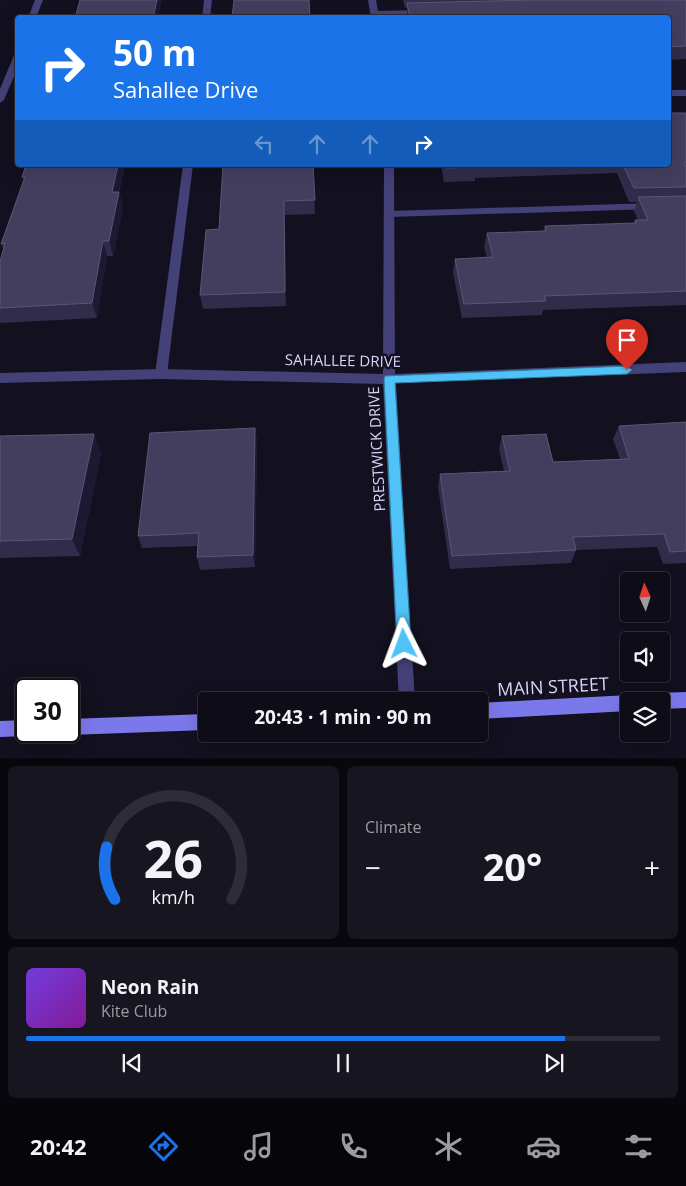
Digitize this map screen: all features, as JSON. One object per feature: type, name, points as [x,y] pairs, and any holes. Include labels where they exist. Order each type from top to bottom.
[{"type":"main road","points":[[670,701],[686,700]]},
{"type":"main road","name":"MAIN STREET","points":[[488,711],[620,703]]},
{"type":"main road","points":[[80,727],[198,722]]},
{"type":"main road","points":[[0,729],[15,728]]},
{"type":"street","points":[[33,15],[39,0]]},
{"type":"street","points":[[206,15],[208,0]]},
{"type":"street","points":[[372,0],[374,15]]},
{"type":"street","points":[[389,15],[434,12]]},
{"type":"street","points":[[0,100],[15,62]]},
{"type":"street","points":[[671,93],[686,93]]},
{"type":"street","points":[[161,374],[188,167]]},
{"type":"street","name":"PRESTWICK DRIVE","points":[[389,167],[389,379],[406,692]]},
{"type":"street","points":[[389,214],[686,205]]},
{"type":"street","name":"SAHALLEE DRIVE","points":[[0,378],[161,374],[389,379],[686,367]]},
{"type":"building","points":[[80,0],[157,0],[154,15],[76,15]]},
{"type":"building","points":[[234,0],[309,0],[310,15],[232,15]]},
{"type":"building","points":[[532,0],[686,0],[686,46],[671,47],[671,15],[409,15],[407,3]]},
{"type":"building","points":[[671,113],[686,113],[686,163],[684,163],[686,167],[686,187],[634,188],[624,167],[671,167]]},
{"type":"building","points":[[25,167],[118,167],[112,192],[119,192],[109,241],[103,241],[92,303],[0,308],[0,262],[5,243],[1,244],[25,177],[22,177]]},
{"type":"building","points":[[223,167],[313,167],[315,200],[284,201],[285,292],[200,295],[206,230],[219,229]]},
{"type":"building","points":[[446,167],[477,167],[446,168]]},
{"type":"building","points":[[686,196],[686,291],[544,296],[546,301],[464,304],[455,259],[493,257],[487,233],[546,231],[545,226],[636,223],[635,220],[648,220],[638,197]]},
{"type":"building","points":[[686,422],[686,551],[670,552],[664,534],[573,537],[576,550],[452,556],[440,474],[510,471],[502,436],[546,434],[553,462],[629,459],[619,426]]},
{"type":"building","points":[[255,428],[253,555],[197,557],[199,533],[138,536],[150,433]]},
{"type":"building","points":[[94,434],[72,539],[0,541],[0,436]]},
{"type":"route","points":[[404,644],[389,379],[627,370]]}]
